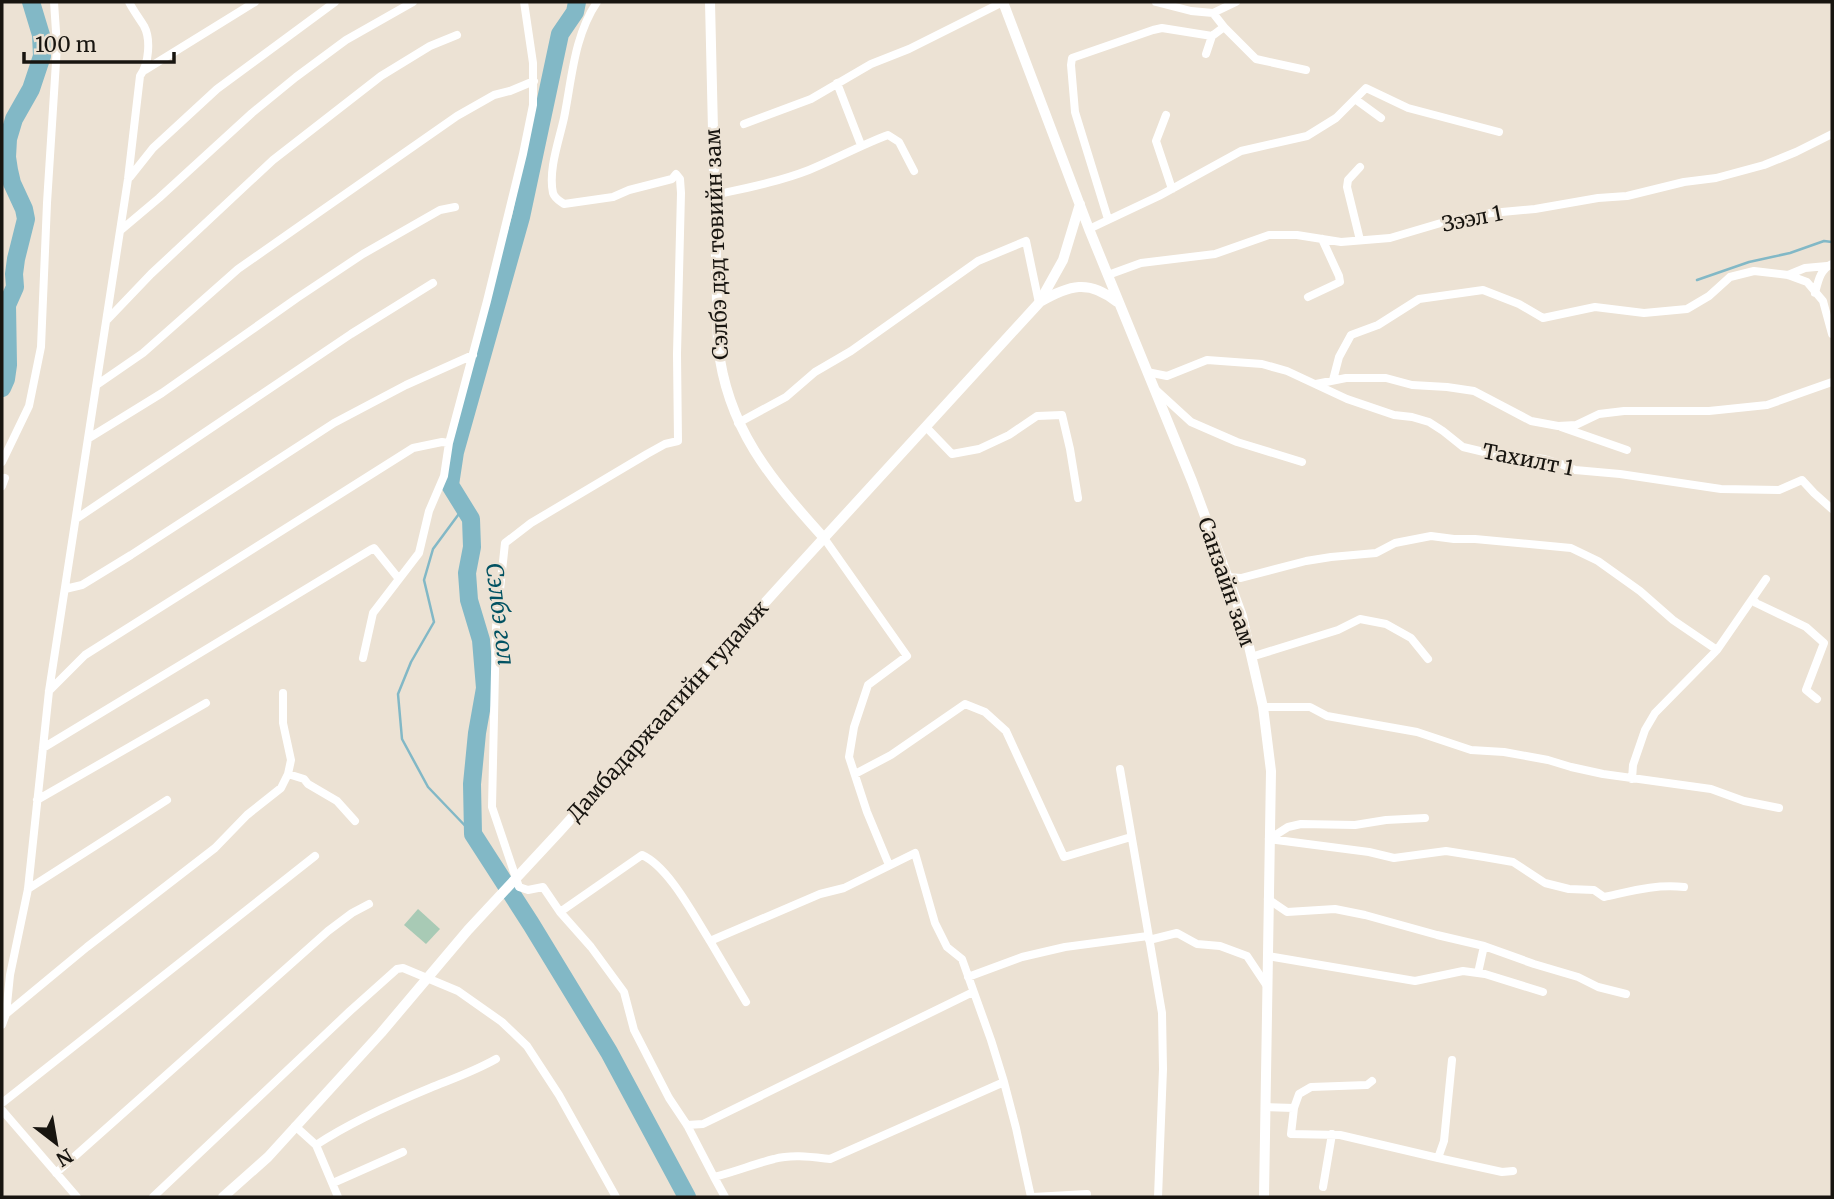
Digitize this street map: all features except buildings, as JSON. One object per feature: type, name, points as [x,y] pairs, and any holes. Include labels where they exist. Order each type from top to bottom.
[{"type":"main road","name":"Сэлбэ дэд төвийн зам","points":[[710,2],[718,345],[724,384],[738,423],[767,470],[824,538]]},
{"type":"main road","name":"Санзайн зам","points":[[1003,2],[1089,229],[1192,481],[1242,616],[1263,707],[1271,771],[1264,1197]]},
{"type":"main road","name":"Дамбадаржаагийн гудамж","points":[[223,1197],[268,1157],[381,1032],[468,930],[1039,303],[1063,260],[1080,204]]},
{"type":"main road","points":[[1039,303],[1055,294],[1081,286],[1106,293],[1119,304]]},
{"type":"street","points":[[2,462],[29,406],[41,347],[57,46],[54,2]]},
{"type":"street","points":[[129,2],[144,26],[148,39],[145,70]]},
{"type":"street","points":[[2,1025],[28,889],[49,691],[98,384],[141,76],[145,70],[255,2]]},
{"type":"street","points":[[128,179],[153,148],[217,89],[335,2]]},
{"type":"street","points":[[121,230],[296,77],[346,40],[413,2]]},
{"type":"street","points":[[363,658],[373,613],[419,553],[429,512],[444,476],[449,443],[533,106],[533,63],[524,2]]},
{"type":"street","points":[[597,2],[586,22],[575,57],[552,172],[552,192],[555,198],[564,204],[579,203],[613,197],[672,179],[676,174],[678,176],[681,193],[678,440],[665,444],[554,509],[505,543],[496,627],[492,807],[519,887],[528,890],[543,887],[624,992],[634,1030],[725,1197]]},
{"type":"street","points":[[744,124],[811,99],[871,64],[909,50],[1003,2]]},
{"type":"street","points":[[1156,2],[1191,11],[1213,13],[1236,2]]},
{"type":"street","points":[[1213,13],[1256,59],[1306,70]]},
{"type":"street","points":[[1206,54],[1212,36],[1224,27]]},
{"type":"street","points":[[1108,219],[1074,112],[1072,58],[1162,28],[1212,36]]},
{"type":"street","points":[[107,320],[151,274],[282,153],[382,76],[430,46],[457,35]]},
{"type":"street","points":[[98,384],[143,353],[238,269],[317,213],[457,116],[494,95],[510,92],[534,81]]},
{"type":"street","points":[[837,83],[861,145]]},
{"type":"street","points":[[1089,229],[1172,189],[1241,151],[1307,136],[1336,118],[1366,88],[1408,108],[1499,132]]},
{"type":"street","points":[[1355,99],[1381,118]]},
{"type":"street","points":[[1167,115],[1156,141],[1172,189]]},
{"type":"street","name":"Зээл 1","points":[[1108,275],[1141,263],[1214,254],[1269,236],[1297,235],[1341,242],[1390,238],[1451,220],[1627,195],[1716,178],[1764,165],[1832,134]]},
{"type":"street","points":[[714,195],[775,182],[888,135],[900,142],[914,172]]},
{"type":"street","points":[[1360,167],[1348,180],[1347,187],[1360,240]]},
{"type":"street","points":[[89,438],[162,393],[363,254],[440,211],[456,207]]},
{"type":"street","points":[[1308,297],[1340,282],[1322,239]]},
{"type":"street","points":[[738,423],[786,397],[815,372],[851,351],[978,261],[1026,242],[1039,303]]},
{"type":"street","points":[[1788,275],[1805,268],[1829,265]]},
{"type":"street","points":[[1815,293],[1819,277],[1829,265]]},
{"type":"street","points":[[1333,380],[1339,357],[1351,335],[1378,325],[1419,299],[1483,290],[1519,304],[1543,318],[1595,307],[1644,313],[1687,309],[1709,296],[1730,277],[1754,271],[1788,275],[1807,282],[1823,301],[1832,334]]},
{"type":"street","points":[[76,519],[351,334],[433,283]]},
{"type":"street","points":[[65,589],[82,584],[131,555],[334,423],[405,385],[473,355]]},
{"type":"street","name":"Тахилт 1","points":[[1147,372],[1167,376],[1207,360],[1262,365],[1287,371],[1347,399],[1394,415],[1429,422],[1463,447],[1544,459],[1575,470],[1721,489],[1779,490],[1802,480],[1832,509]]},
{"type":"street","points":[[1315,384],[1346,378],[1386,378],[1412,385],[1474,391],[1531,421],[1558,426],[1627,450]]},
{"type":"street","points":[[1558,426],[1576,425],[1599,414],[1624,411],[1709,411],[1767,405],[1832,382]]},
{"type":"street","points":[[1153,388],[1191,422],[1237,442],[1302,462]]},
{"type":"street","points":[[926,428],[952,454],[979,449],[1009,435],[1037,416],[1062,415],[1078,498]]},
{"type":"street","points":[[49,691],[85,655],[359,481],[413,448],[449,443]]},
{"type":"street","points":[[1227,577],[1241,578],[1319,559],[1376,553],[1395,543],[1431,536],[1571,548],[1598,561],[1673,620],[1717,650]]},
{"type":"street","points":[[824,538],[907,656],[868,685],[854,727],[849,757],[889,865]]},
{"type":"street","points":[[43,748],[374,548],[399,579]]},
{"type":"street","points":[[1632,779],[1633,765],[1645,730],[1655,713],[1717,650],[1766,579]]},
{"type":"street","points":[[1752,599],[1806,627],[1824,643],[1806,690],[1817,699]]},
{"type":"street","points":[[1251,657],[1338,630],[1360,619],[1386,624],[1411,638],[1428,659]]},
{"type":"street","points":[[6,1014],[215,848],[247,815],[282,788],[291,760],[283,723],[283,693]]},
{"type":"street","points":[[37,800],[206,703]]},
{"type":"street","points":[[855,775],[891,755],[965,704],[985,712],[1006,731],[1063,858],[1131,837]]},
{"type":"street","points":[[1263,707],[1310,707],[1327,716],[1417,732],[1471,750],[1504,752],[1632,779],[1711,789],[1744,801],[1779,807]]},
{"type":"street","points":[[1120,769],[1162,1013],[1163,1069],[1158,1197]]},
{"type":"street","points":[[288,774],[304,779],[337,801],[355,821]]},
{"type":"street","points":[[28,889],[167,800]]},
{"type":"street","points":[[1269,839],[1287,827],[1301,824],[1355,825],[1425,818]]},
{"type":"street","points":[[1269,839],[1369,852],[1394,858],[1446,851],[1513,862],[1545,883],[1569,889],[1594,890],[1604,897],[1646,887],[1684,887]]},
{"type":"street","points":[[710,941],[820,894],[844,888],[915,853],[935,923],[947,947],[961,959],[974,992],[1004,1082],[1032,1197],[1087,1194]]},
{"type":"street","points":[[560,912],[642,855],[651,859],[675,887],[746,1002]]},
{"type":"street","points":[[2,1103],[315,856]]},
{"type":"street","points":[[1268,899],[1287,912],[1335,909],[1485,946],[1578,977],[1598,987],[1626,994]]},
{"type":"street","points":[[56,1173],[328,931],[369,904]]},
{"type":"street","points":[[968,977],[1022,957],[1065,947],[1177,933],[1198,944],[1220,946],[1247,956],[1267,986]]},
{"type":"street","points":[[1478,973],[1485,946]]},
{"type":"street","points":[[1268,956],[1415,981],[1463,971],[1485,974],[1543,992]]},
{"type":"street","points":[[153,1197],[350,1011],[397,970],[403,968],[458,991],[502,1022],[527,1046],[559,1095],[616,1197]]},
{"type":"street","points":[[687,1125],[703,1124],[974,992]]},
{"type":"street","points":[[316,1145],[371,1115],[496,1059]]},
{"type":"street","points":[[1438,1158],[1444,1141],[1452,1060]]},
{"type":"street","points":[[1372,1081],[1367,1085],[1311,1087],[1298,1094],[1291,1134],[1340,1135],[1502,1172],[1513,1171]]},
{"type":"street","points":[[714,1177],[776,1158],[809,1156],[830,1159],[1004,1082]]},
{"type":"street","points":[[1266,1107],[1294,1108]]},
{"type":"street","points":[[2,1110],[77,1197]]},
{"type":"street","points":[[295,1126],[316,1145],[338,1197]]},
{"type":"street","points":[[1323,1187],[1332,1134]]},
{"type":"street","points":[[332,1183],[403,1152]]},
{"type":"green space","points":[[418,909],[440,929],[426,944],[404,925]]},
{"type":"waterway","points":[[2,388],[8,365],[7,305],[15,287],[16,259],[26,219],[9,170],[8,139],[14,119],[31,89],[42,56],[41,35],[31,2]]},
{"type":"waterway","name":"Сэлбэ гол","points":[[577,2],[575,12],[560,34],[521,217],[455,452],[450,485],[471,519],[472,547],[467,573],[469,600],[481,640],[485,688],[472,784],[473,834],[609,1052],[687,1197]]},
{"type":"waterway","points":[[1697,280],[1749,262],[1790,253],[1824,241],[1832,242]]},
{"type":"waterway","points":[[464,507],[433,549],[424,580],[434,622],[411,662],[398,694],[402,739],[428,787],[473,834]]}]
